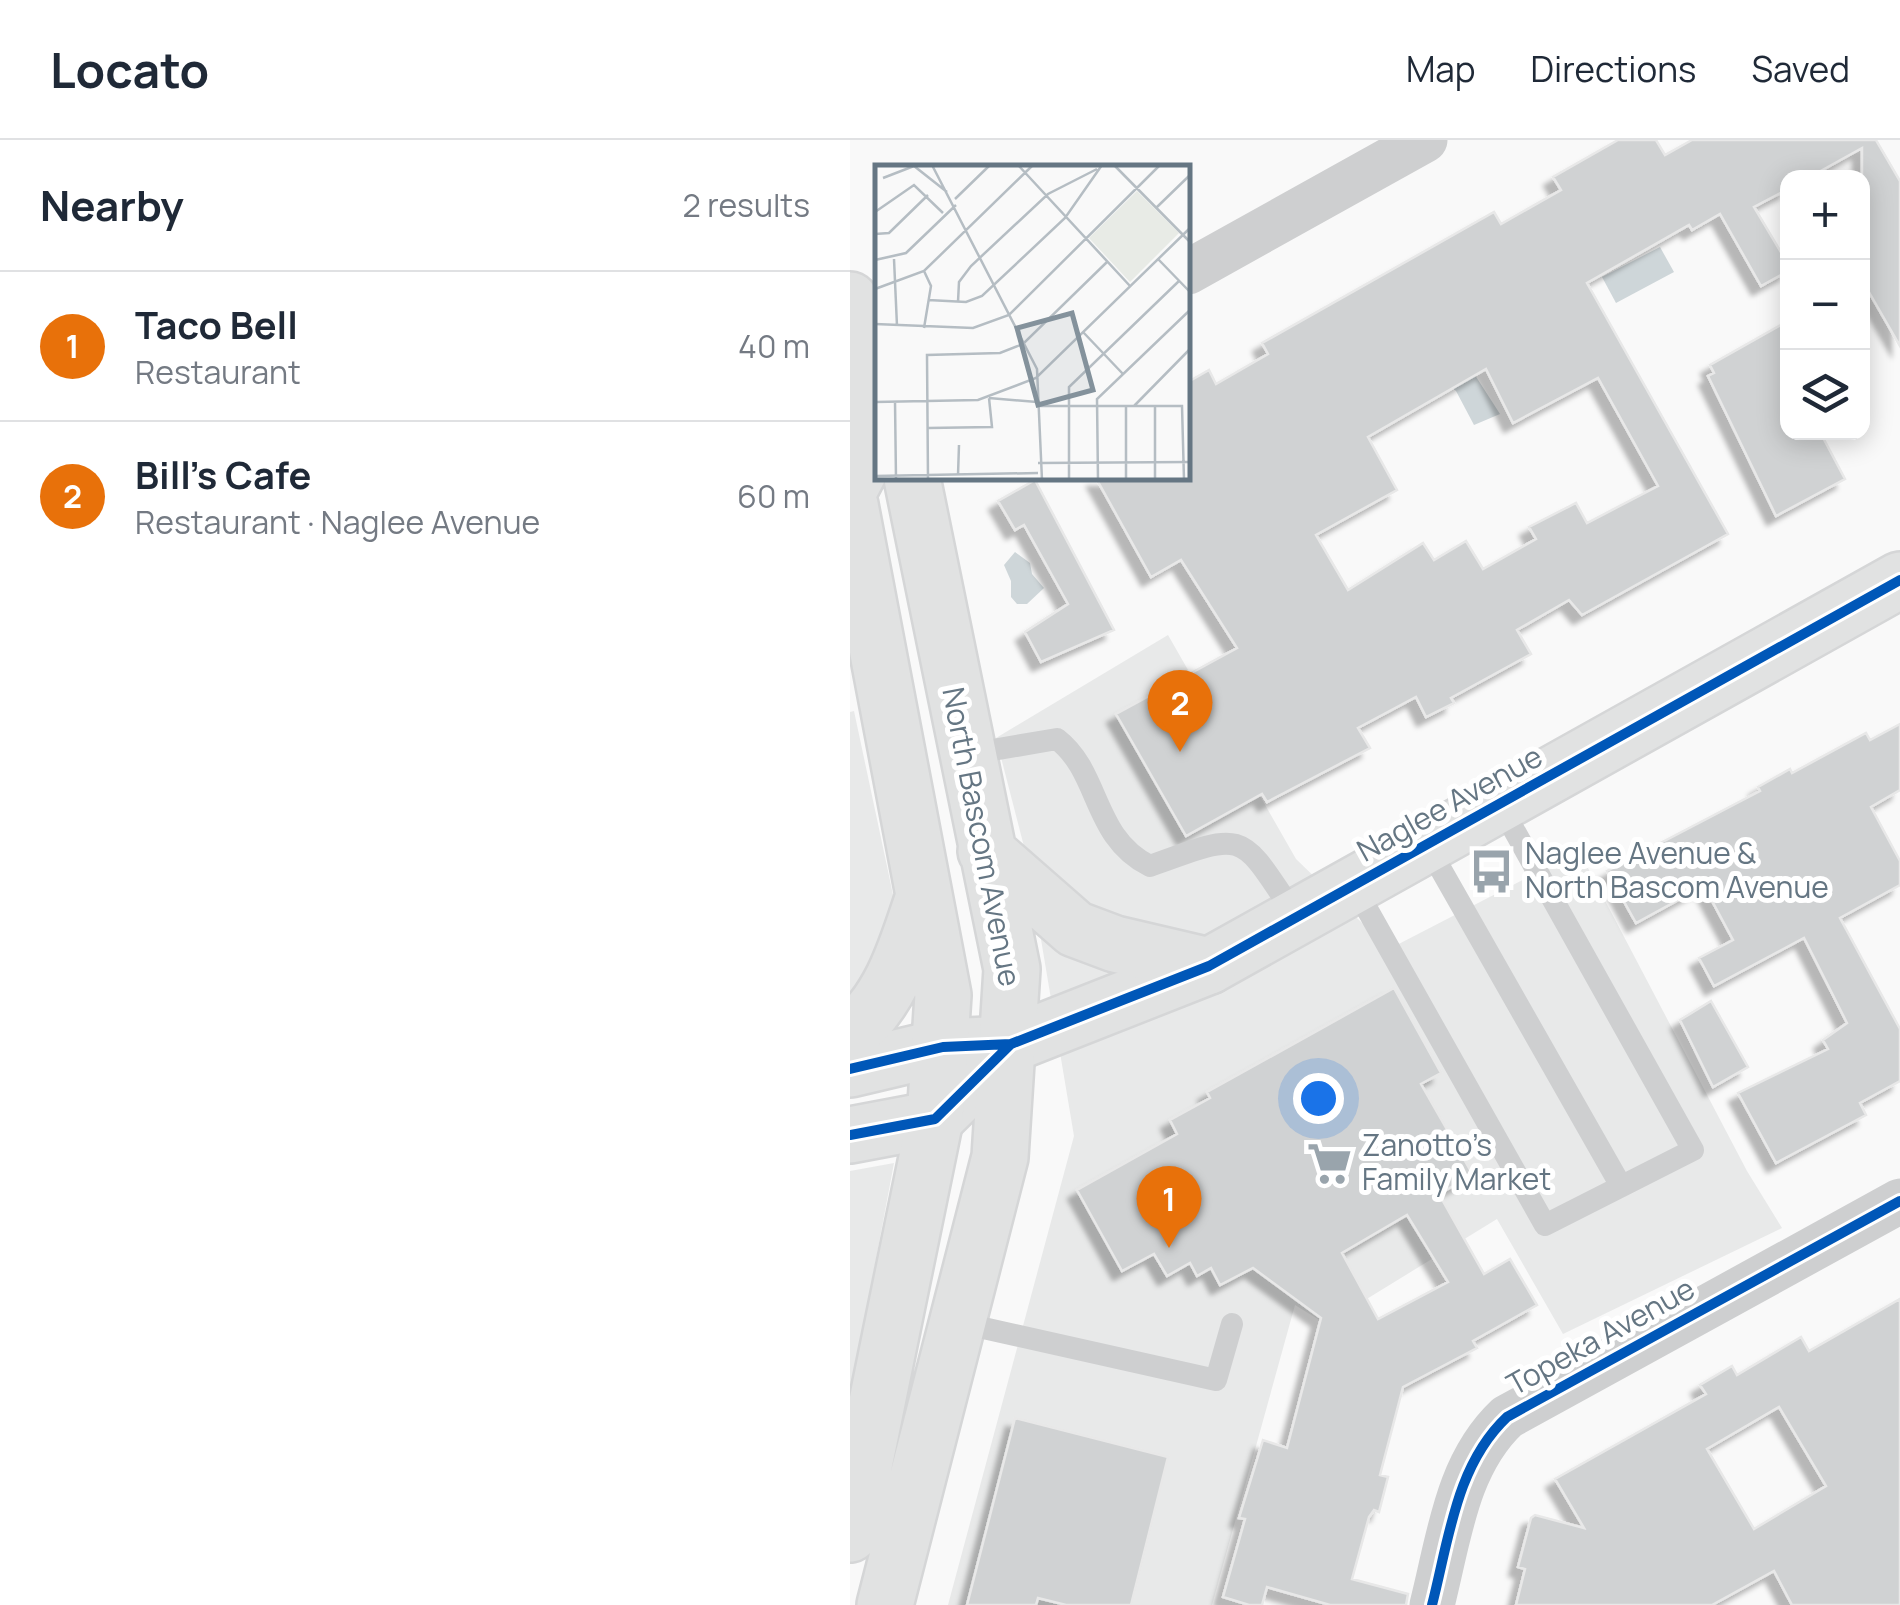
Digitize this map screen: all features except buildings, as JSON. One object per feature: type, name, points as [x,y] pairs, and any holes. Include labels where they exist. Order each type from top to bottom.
[{"type":"main road","name":"North Bascom Avenue","points":[[850,300],[874,457]]},
{"type":"main road","name":"North Bascom Avenue","points":[[881,480],[967,754],[1012,969],[1011,1044],[1000,1157],[961,1323],[886,1605]]},
{"type":"main road","points":[[850,506],[944,995],[935,1119],[850,1534]]},
{"type":"main road","name":"Naglee Avenue","points":[[850,1069],[943,1048],[1011,1044],[1209,966],[1900,580]]},
{"type":"main road","points":[[986,851],[1075,929],[1115,944],[1209,966]]},
{"type":"main road","points":[[850,1034],[864,1022],[902,964],[926,889]]},
{"type":"main road","name":"Naglee Avenue","points":[[935,1119],[1011,1044]]},
{"type":"main road","points":[[850,1136],[935,1119]]},
{"type":"street","points":[[1190,271],[1425,140]]},
{"type":"street","name":"Topeka Avenue","points":[[1432,1605],[1467,1470],[1483,1440],[1507,1417],[1900,1201]]},
{"type":"lane","points":[[967,754],[1057,738],[1077,754],[1098,813],[1131,856],[1150,866],[1220,840],[1246,848],[1296,918]]},
{"type":"lane","points":[[1354,886],[1545,1226],[1692,1150],[1500,804]]},
{"type":"lane","points":[[1427,845],[1622,1186]]},
{"type":"lane","points":[[961,1323],[1216,1380],[1232,1324]]},
{"type":"shaded area","points":[[1660,247],[1674,272],[1616,303],[1602,277]]},
{"type":"shaded area","points":[[1473,372],[1500,414],[1474,425],[1456,391],[1446,383]]},
{"type":"shaded area","points":[[1015,552],[1030,563],[1032,574],[1044,588],[1027,604],[1017,604],[1011,597],[1011,581],[1004,565]]},
{"type":"shaded area","points":[[1168,635],[1296,859],[1389,949],[1579,851],[1747,1171],[1782,1228],[1563,1334],[1497,1219],[1326,1324],[1295,1305],[1212,1605],[948,1605],[1074,1136],[1028,862],[996,738]]},
{"type":"shaded area","points":[[854,711],[898,918],[850,997],[850,712]]},
{"type":"shaded area","points":[[894,1163],[850,1398],[850,1171]]},
{"type":"cycle path","points":[[850,1069],[943,1047],[1011,1044],[1209,966],[1900,580]]},
{"type":"cycle path","points":[[850,1135],[935,1119],[1011,1044]]},
{"type":"cycle path","points":[[1432,1605],[1465,1480],[1476,1457],[1507,1417],[1900,1201]]},
{"type":"place","name":"Bill’s Cafe","points":[[1180,752]]},
{"type":"place","name":"Naglee Avenue & North Bascom Avenue","points":[[1492,871]]},
{"type":"place","name":"Zanotto’s Family Market","points":[[1329,1163]]},
{"type":"place","name":"Taco Bell","points":[[1169,1248]]}]
